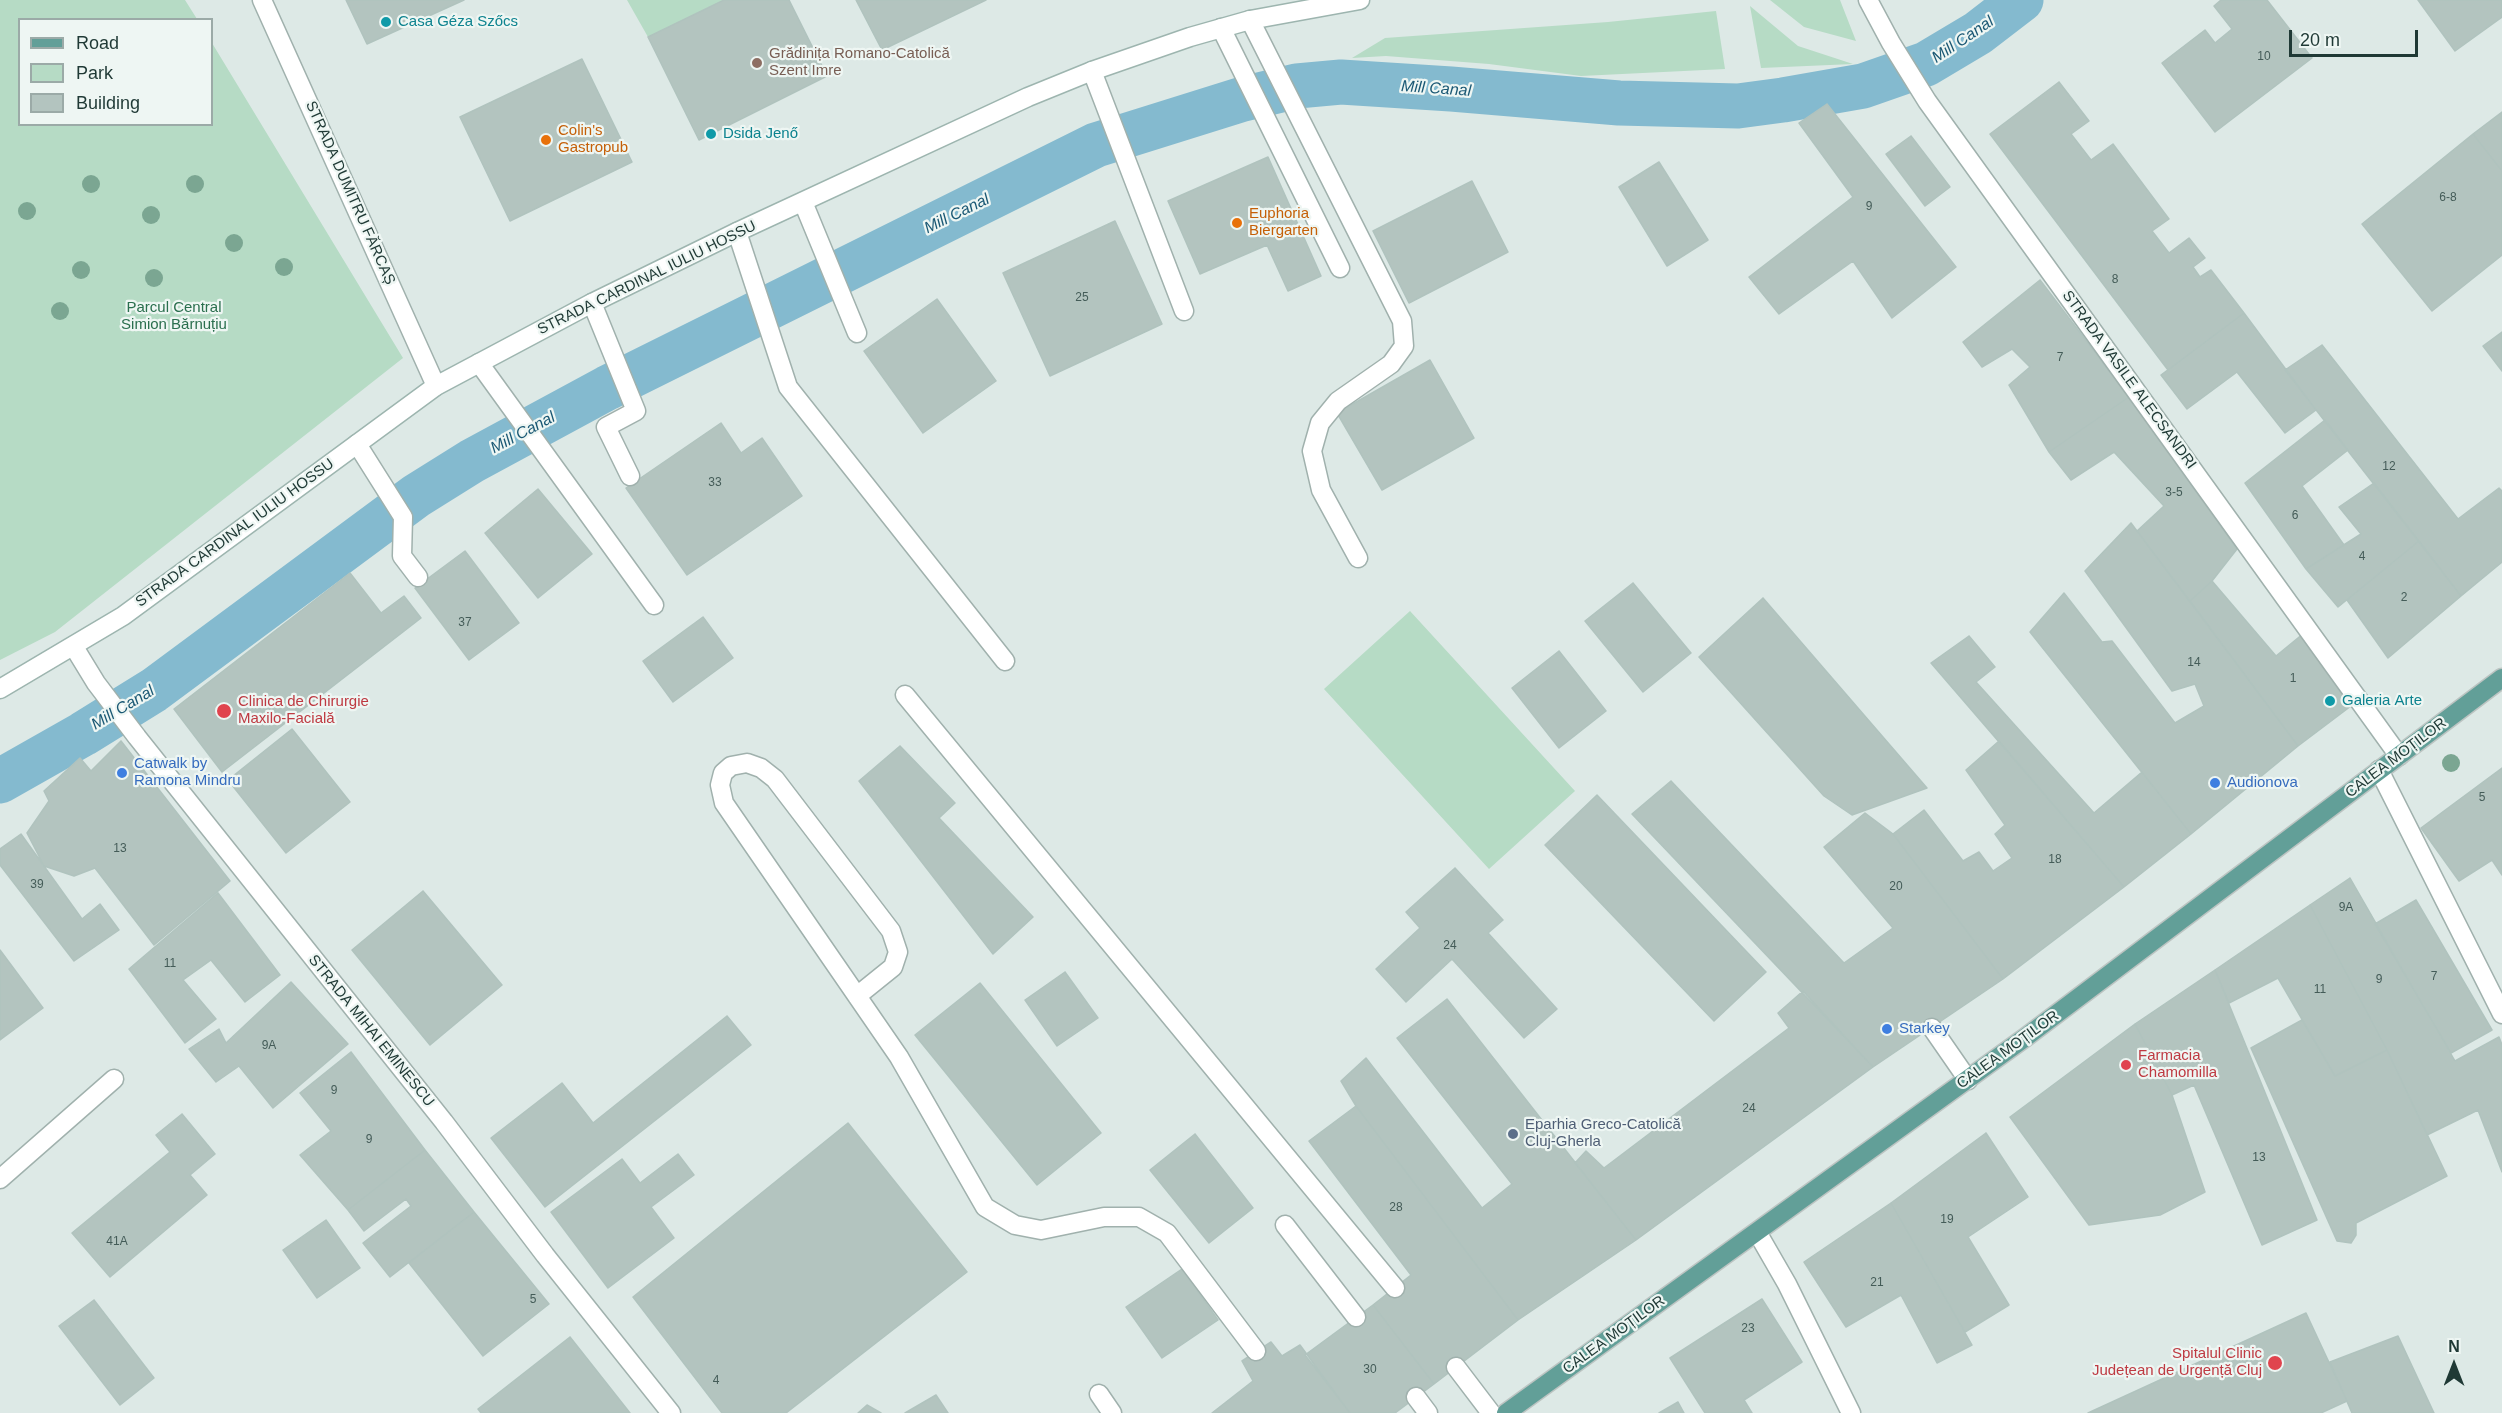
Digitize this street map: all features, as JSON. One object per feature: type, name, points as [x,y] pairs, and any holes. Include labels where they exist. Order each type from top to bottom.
[{"type":"main road","name":"CALEA MOȚILOR","points":[[1506,1413],[1968,1080],[2502,678]]},
{"type":"street","name":"STRADA DUMITRU FĂRCAȘ","points":[[262,0],[436,386]]},
{"type":"street","name":"STRADA CARDINAL IULIU HOSSU","points":[[0,689],[123,616],[436,386],[592,303],[737,232],[1028,97],[1092,71],[1250,20],[1360,0]]},
{"type":"street","name":"STRADA VASILE ALECSANDRI","points":[[1868,0],[1891,43],[1927,101],[2399,756]]},
{"type":"street","points":[[1250,20],[1402,321],[1404,346],[1391,364],[1338,401],[1320,423],[1312,451],[1321,490],[1358,558]]},
{"type":"street","points":[[1221,28],[1340,268]]},
{"type":"street","points":[[1092,71],[1184,311]]},
{"type":"street","points":[[802,202],[857,333]]},
{"type":"street","points":[[737,232],[788,387],[1005,661]]},
{"type":"street","points":[[592,303],[636,411],[606,427],[630,476]]},
{"type":"street","points":[[479,363],[654,605]]},
{"type":"street","points":[[357,444],[403,517],[402,556],[418,577]]},
{"type":"street","name":"STRADA MIHAI EMINESCU","points":[[74,647],[96,683],[137,737],[437,1113],[545,1255],[671,1413]]},
{"type":"street","points":[[905,695],[1395,1287]]},
{"type":"street","points":[[856,996],[893,967],[898,952],[891,931],[775,779],[754,765],[747,763],[731,766],[723,773],[720,785],[724,803],[856,996],[899,1057],[985,1207],[1015,1225],[1041,1230],[1104,1217],[1139,1217],[1167,1233],[1256,1351]]},
{"type":"street","points":[[2379,771],[2502,1014]]},
{"type":"street","points":[[1932,1028],[1968,1080]]},
{"type":"street","points":[[0,1179],[114,1079]]},
{"type":"street","points":[[1285,1225],[1356,1317]]},
{"type":"street","points":[[1757,1232],[1787,1284],[1851,1413]]},
{"type":"street","points":[[1456,1367],[1491,1413]]},
{"type":"street","points":[[1099,1394],[1112,1413]]},
{"type":"street","points":[[1416,1397],[1428,1413]]},
{"type":"green space","name":"Parcul Central Simion Bărnuțiu","points":[[0,0],[185,0],[196,18],[18,18],[18,126],[213,126],[213,45],[403,358],[55,632],[0,660]]},
{"type":"green space","points":[[627,0],[724,0],[648,37]]},
{"type":"green space","points":[[1770,0],[1840,0],[1856,41],[1804,27]]},
{"type":"green space","points":[[1750,6],[1798,46],[1853,64],[1761,68]]},
{"type":"green space","points":[[1716,11],[1725,69],[1581,76],[1489,64],[1386,56],[1352,58],[1385,38],[1608,22]]},
{"type":"green space","points":[[1410,611],[1575,791],[1489,869],[1324,689]]},
{"type":"building","name":"Casa Géza Szőcs","points":[[346,0],[464,0],[367,44]]},
{"type":"building","name":"Grădinița Romano-Catolică Szent Imre","points":[[724,0],[789,0],[827,76],[699,140],[648,37]]},
{"type":"building","points":[[856,0],[986,0],[882,50]]},
{"type":"building","points":[[2221,0],[2267,0],[2312,58],[2215,132],[2162,63],[2205,30],[2215,43],[2232,29],[2214,6]]},
{"type":"building","points":[[2418,0],[2502,0],[2502,17],[2455,51]]},
{"type":"building","name":"Colin's Gastropub","points":[[582,59],[632,162],[510,221],[460,117]]},
{"type":"building","points":[[2059,82],[2089,121],[2071,134],[2091,160],[2113,144],[2169,219],[2152,231],[2169,253],[2189,238],[2205,258],[2193,267],[2200,277],[2211,270],[2244,313],[2168,370],[1990,134]]},
{"type":"building","points":[[1827,104],[1956,267],[1892,318],[1853,261],[1779,314],[1749,277],[1853,197],[1799,123]]},
{"type":"building","points":[[2502,112],[2502,171],[2473,134]]},
{"type":"building","points":[[2473,134],[2502,171],[2502,255],[2432,311],[2362,224]]},
{"type":"building","points":[[1911,136],[1950,187],[1925,206],[1886,154]]},
{"type":"building","name":"Euphoria Biergarten","points":[[1268,157],[1321,276],[1288,291],[1267,245],[1200,274],[1168,201]]},
{"type":"building","points":[[1659,162],[1708,240],[1667,266],[1619,187]]},
{"type":"building","points":[[1472,181],[1508,252],[1409,303],[1373,231]]},
{"type":"building","points":[[1115,221],[1162,324],[1050,376],[1003,273]]},
{"type":"building","points":[[2040,280],[2129,397],[2049,452],[2009,385],[2030,367],[2012,349],[1982,367],[1963,342]]},
{"type":"building","points":[[937,299],[996,381],[923,433],[864,351]]},
{"type":"building","points":[[2244,313],[2316,410],[2285,433],[2237,372],[2187,409],[2161,375]]},
{"type":"building","points":[[2502,332],[2502,371],[2483,346]]},
{"type":"building","points":[[2322,345],[2458,519],[2499,488],[2502,491],[2502,562],[2461,596],[2285,370]]},
{"type":"building","points":[[1430,360],[1474,438],[1382,490],[1337,413]]},
{"type":"building","points":[[2129,397],[2237,549],[2212,581],[2190,601],[2137,531],[2164,506],[2114,452],[2071,480],[2049,452]]},
{"type":"building","points":[[2325,420],[2348,450],[2302,486],[2344,545],[2306,569],[2245,483]]},
{"type":"building","points":[[721,423],[741,453],[762,438],[802,496],[687,575],[626,488]]},
{"type":"building","points":[[2374,483],[2419,541],[2338,607],[2306,569],[2361,534],[2339,507]]},
{"type":"building","points":[[538,489],[592,554],[538,598],[485,533]]},
{"type":"building","points":[[2131,523],[2298,746],[2191,834],[2030,632],[2064,593],[2102,642],[2112,641],[2175,723],[2204,706],[2195,684],[2172,691],[2085,571]]},
{"type":"building","points":[[2419,541],[2461,596],[2388,658],[2347,600]]},
{"type":"building","points":[[465,551],[519,623],[469,660],[415,588]]},
{"type":"building","points":[[350,573],[381,613],[404,596],[421,618],[222,772],[174,709]]},
{"type":"building","points":[[2212,581],[2276,656],[2304,633],[2355,703],[2298,746],[2190,601]]},
{"type":"building","points":[[1633,583],[1691,653],[1643,692],[1585,621]]},
{"type":"building","points":[[1763,598],[1927,788],[1852,815],[1824,796],[1699,657]]},
{"type":"building","points":[[703,617],[733,658],[673,702],[643,661]]},
{"type":"building","points":[[1969,636],[1995,667],[1976,682],[2094,813],[2142,772],[2191,834],[2124,887],[1931,663]]},
{"type":"building","points":[[1559,651],[1606,711],[1559,748],[1512,688]]},
{"type":"building","points":[[292,729],[350,802],[286,853],[228,780]]},
{"type":"building","points":[[121,741],[230,881],[154,945],[95,868],[74,876],[44,866],[27,833],[49,801],[44,791],[80,758],[91,771]]},
{"type":"building","points":[[1999,741],[2124,887],[2003,979],[1893,834],[1924,810],[1963,861],[1979,852],[1993,871],[2012,858],[1995,834],[2005,825],[1966,770]]},
{"type":"building","points":[[900,746],[955,803],[939,818],[1033,917],[993,954],[859,781]]},
{"type":"building","points":[[2502,768],[2502,875],[2492,860],[2459,881],[2421,828]]},
{"type":"building","points":[[1671,781],[1844,963],[1893,928],[1824,847],[1865,813],[1893,834],[2003,979],[1873,1067],[1632,814]]},
{"type":"building","points":[[1597,795],[1766,972],[1714,1021],[1545,845]]},
{"type":"building","points":[[21,834],[82,919],[100,904],[119,930],[74,961],[0,865],[0,849]]},
{"type":"building","points":[[1455,868],[1503,920],[1488,933],[1557,1009],[1524,1038],[1452,959],[1406,1002],[1376,969],[1420,928],[1406,912]]},
{"type":"building","points":[[2350,878],[2455,1061],[2499,1037],[2502,1045],[2502,1172],[2478,1110],[2427,1135],[2387,1050],[2310,905]]},
{"type":"building","points":[[423,891],[502,985],[430,1045],[352,950]]},
{"type":"building","points":[[218,893],[280,975],[245,1002],[211,960],[183,980],[216,1019],[185,1043],[129,969]]},
{"type":"building","points":[[2416,900],[2492,1030],[2451,1053],[2375,924]]},
{"type":"building","points":[[2310,905],[2387,1050],[2335,1076],[2278,978],[2229,1003],[2215,970]]},
{"type":"building","points":[[0,950],[43,1008],[0,1040]]},
{"type":"building","points":[[2215,970],[2317,1220],[2262,1245],[2194,1085],[2172,1095],[2135,1024]]},
{"type":"building","points":[[1065,972],[1098,1018],[1057,1046],[1025,1000]]},
{"type":"building","points":[[291,982],[348,1044],[273,1108],[239,1066],[216,1082],[189,1049],[219,1029],[226,1043]]},
{"type":"building","points":[[980,983],[1101,1133],[1037,1185],[915,1035]]},
{"type":"building","points":[[1803,991],[1873,1067],[1636,1240],[1575,1163],[1586,1151],[1604,1168],[1789,1028],[1778,1013]]},
{"type":"building","name":"Eparhia Greco-Catolică Cluj-Gherla","points":[[1447,999],[1636,1240],[1518,1320],[1356,1106],[1341,1081],[1366,1058],[1482,1208],[1512,1184],[1397,1038]]},
{"type":"building","points":[[727,1016],[751,1045],[545,1207],[491,1138],[562,1083],[593,1123]]},
{"type":"building","points":[[2302,1020],[2335,1076],[2387,1050],[2447,1176],[2356,1223],[2356,1235],[2351,1243],[2337,1241],[2251,1048]]},
{"type":"building","points":[[2135,1024],[2172,1095],[2205,1192],[2160,1215],[2089,1225],[2010,1117]]},
{"type":"building","points":[[351,1052],[425,1150],[348,1210],[300,1155],[331,1131],[300,1093]]},
{"type":"building","points":[[1356,1106],[1518,1320],[1434,1384],[1373,1305],[1411,1275],[1309,1141]]},
{"type":"building","points":[[182,1114],[215,1154],[190,1175],[207,1195],[110,1277],[72,1233],[170,1152],[156,1135]]},
{"type":"building","points":[[848,1123],[967,1272],[786,1413],[722,1413],[633,1297]]},
{"type":"building","points":[[1986,1133],[2028,1197],[1968,1237],[2009,1305],[1965,1332],[1891,1203]]},
{"type":"building","points":[[1195,1134],[1253,1208],[1209,1243],[1150,1170]]},
{"type":"building","points":[[425,1150],[474,1212],[390,1277],[363,1243],[411,1206],[406,1199],[364,1231],[348,1210]]},
{"type":"building","points":[[678,1154],[694,1175],[651,1207],[674,1238],[608,1288],[551,1212],[622,1159],[640,1183]]},
{"type":"building","points":[[1891,1203],[1972,1345],[1937,1363],[1901,1295],[1846,1327],[1804,1262]]},
{"type":"building","points":[[474,1212],[549,1304],[483,1356],[409,1263]]},
{"type":"building","points":[[326,1220],[360,1268],[317,1298],[283,1250]]},
{"type":"building","points":[[1182,1269],[1218,1320],[1162,1358],[1126,1307]]},
{"type":"building","points":[[1762,1299],[1802,1362],[1744,1400],[1752,1413],[1705,1413],[1670,1358]]},
{"type":"building","points":[[94,1300],[154,1378],[120,1405],[59,1326]]},
{"type":"building","points":[[1373,1305],[1434,1384],[1395,1413],[1350,1413],[1305,1355]]},
{"type":"building","name":"Spitalul Clinic Județean de Urgență Cluj","points":[[2306,1313],[2347,1401],[2321,1413],[2088,1413]]},
{"type":"building","points":[[2398,1336],[2434,1413],[2352,1413],[2330,1362]]},
{"type":"building","points":[[570,1337],[630,1413],[481,1413],[478,1409]]},
{"type":"building","points":[[1271,1342],[1282,1356],[1300,1345],[1350,1413],[1212,1413],[1253,1381],[1242,1361]]},
{"type":"building","points":[[936,1395],[948,1413],[905,1413]]},
{"type":"building","points":[[1678,1402],[1684,1413],[1659,1413]]},
{"type":"building","points":[[867,1405],[881,1413],[858,1413]]},
{"type":"waterway","name":"Mill Canal","points":[[0,781],[154,690],[416,496],[472,461],[607,388],[1096,145],[1243,99],[1297,86],[1341,82],[1619,103],[1738,106],[1783,100],[1863,86],[1926,64],[1978,33],[2021,0]]},
{"type":"place","name":"Casa Géza Szőcs","points":[[386,22]]},
{"type":"place","name":"Grădinița Romano-Catolică Szent Imre","points":[[757,63]]},
{"type":"place","name":"Dsida Jenő","points":[[711,134]]},
{"type":"place","name":"Colin's Gastropub","points":[[546,140]]},
{"type":"place","name":"Euphoria Biergarten","points":[[1237,223]]},
{"type":"place","name":"Galeria Arte","points":[[2330,701]]},
{"type":"place","name":"Clinica de Chirurgie Maxilo-Facială","points":[[224,711]]},
{"type":"place","name":"Catwalk by Ramona Mindru","points":[[122,773]]},
{"type":"place","name":"Audionova","points":[[2215,783]]},
{"type":"place","name":"Starkey","points":[[1887,1029]]},
{"type":"place","name":"Farmacia Chamomilla","points":[[2126,1065]]},
{"type":"place","name":"Eparhia Greco-Catolică Cluj-Gherla","points":[[1513,1134]]},
{"type":"place","name":"Spitalul Clinic Județean de Urgență Cluj","points":[[2275,1363]]}]
